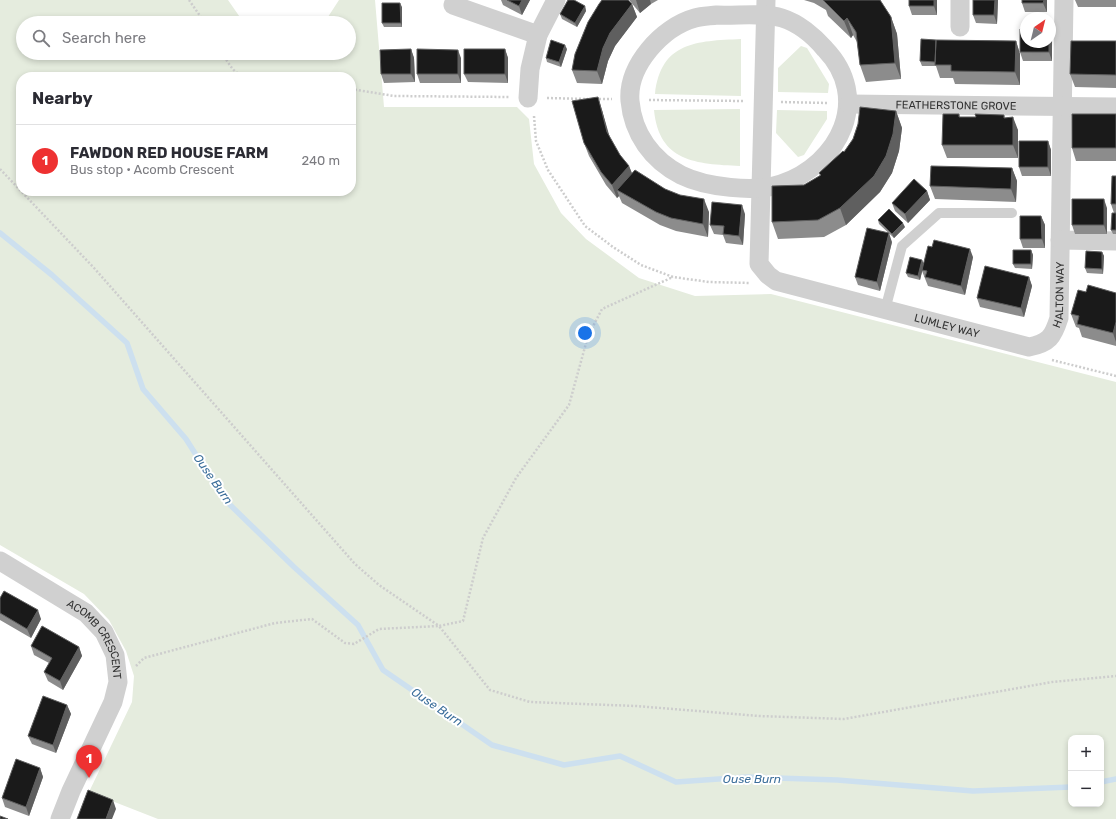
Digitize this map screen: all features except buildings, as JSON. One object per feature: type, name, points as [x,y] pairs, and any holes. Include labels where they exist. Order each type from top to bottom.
[{"type":"street","points":[[454,0],[453,5],[538,35]]},
{"type":"street","points":[[531,104],[530,69],[538,35],[556,0]]},
{"type":"street","points":[[960,0],[960,27]]},
{"type":"street","points":[[1062,107],[1064,0]]},
{"type":"street","points":[[766,8],[759,264],[768,276]]},
{"type":"street","points":[[766,8],[807,32],[818,41],[840,68],[846,83],[849,104],[842,130],[819,161],[800,176],[781,184],[761,189],[693,181],[670,169],[650,152],[638,132],[632,115],[630,99],[631,87],[640,64],[661,37],[678,26],[695,18],[766,8]]},
{"type":"street","name":"FEATHERSTONE GROVE","points":[[849,104],[1116,108]]},
{"type":"street","name":"HALTON WAY","points":[[1042,345],[1055,331],[1059,318],[1062,107]]},
{"type":"street","points":[[1060,240],[1116,241]]},
{"type":"street","name":"LUMLEY WAY","points":[[768,276],[776,281],[1029,347],[1042,345]]},
{"type":"street","name":"ACOMB CRESCENT","points":[[0,561],[86,613],[104,632],[115,655],[118,682],[113,702],[71,791],[60,819]]},
{"type":"lane","points":[[885,310],[902,246],[939,213],[1012,213]]},
{"type":"path","points":[[189,0],[200,16]]},
{"type":"path","points":[[226,60],[236,72]]},
{"type":"path","points":[[356,90],[394,96]]},
{"type":"path","points":[[630,99],[849,104]]},
{"type":"path","points":[[531,104],[536,141],[548,170],[585,226],[613,247],[641,265],[674,277],[708,282],[747,284],[768,276]]},
{"type":"path","points":[[0,169],[16,186]]},
{"type":"path","points":[[26,196],[95,269],[354,564],[379,585],[439,626],[490,690],[530,702],[636,706],[759,716],[844,719],[1044,684],[1116,676]]},
{"type":"path","points":[[118,682],[144,658],[276,623],[312,619],[345,643],[354,644],[379,629],[439,626],[463,621],[483,538],[516,478],[570,405],[588,336],[602,310],[674,277]]},
{"type":"path","points":[[1042,345],[1042,357],[1116,376]]},
{"type":"shaded area","points":[[0,0],[228,0],[239,16],[16,16],[16,60],[356,60],[356,16],[329,16],[339,0],[375,0],[384,107],[517,107],[529,119],[534,164],[561,213],[586,239],[639,278],[695,296],[771,294],[1116,382],[1116,819],[158,819],[89,792],[132,702],[134,676],[126,651],[109,620],[84,594],[0,545]]},
{"type":"shaded area","points":[[741,39],[741,96],[655,94],[659,77],[665,64],[673,54],[683,48],[709,41]]},
{"type":"shaded area","points":[[801,46],[807,48],[829,84],[828,93],[778,92],[778,68]]},
{"type":"shaded area","points":[[740,109],[740,166],[709,164],[682,157],[672,150],[663,140],[657,127],[654,110]]},
{"type":"shaded area","points":[[777,110],[827,111],[827,119],[804,155],[798,157],[776,133]]},
{"type":"waterway","name":"Ouse Burn","points":[[0,233],[52,275],[127,343],[143,389],[186,439],[224,499],[294,567],[358,625],[383,670],[492,745],[564,765],[620,756],[676,782],[747,777],[837,780],[973,791],[1068,787]]},
{"type":"waterway","name":"Ouse Burn","points":[[1104,781],[1116,779]]},
{"type":"place","name":"FAWDON RED HOUSE FARM","points":[[89,778]]}]
